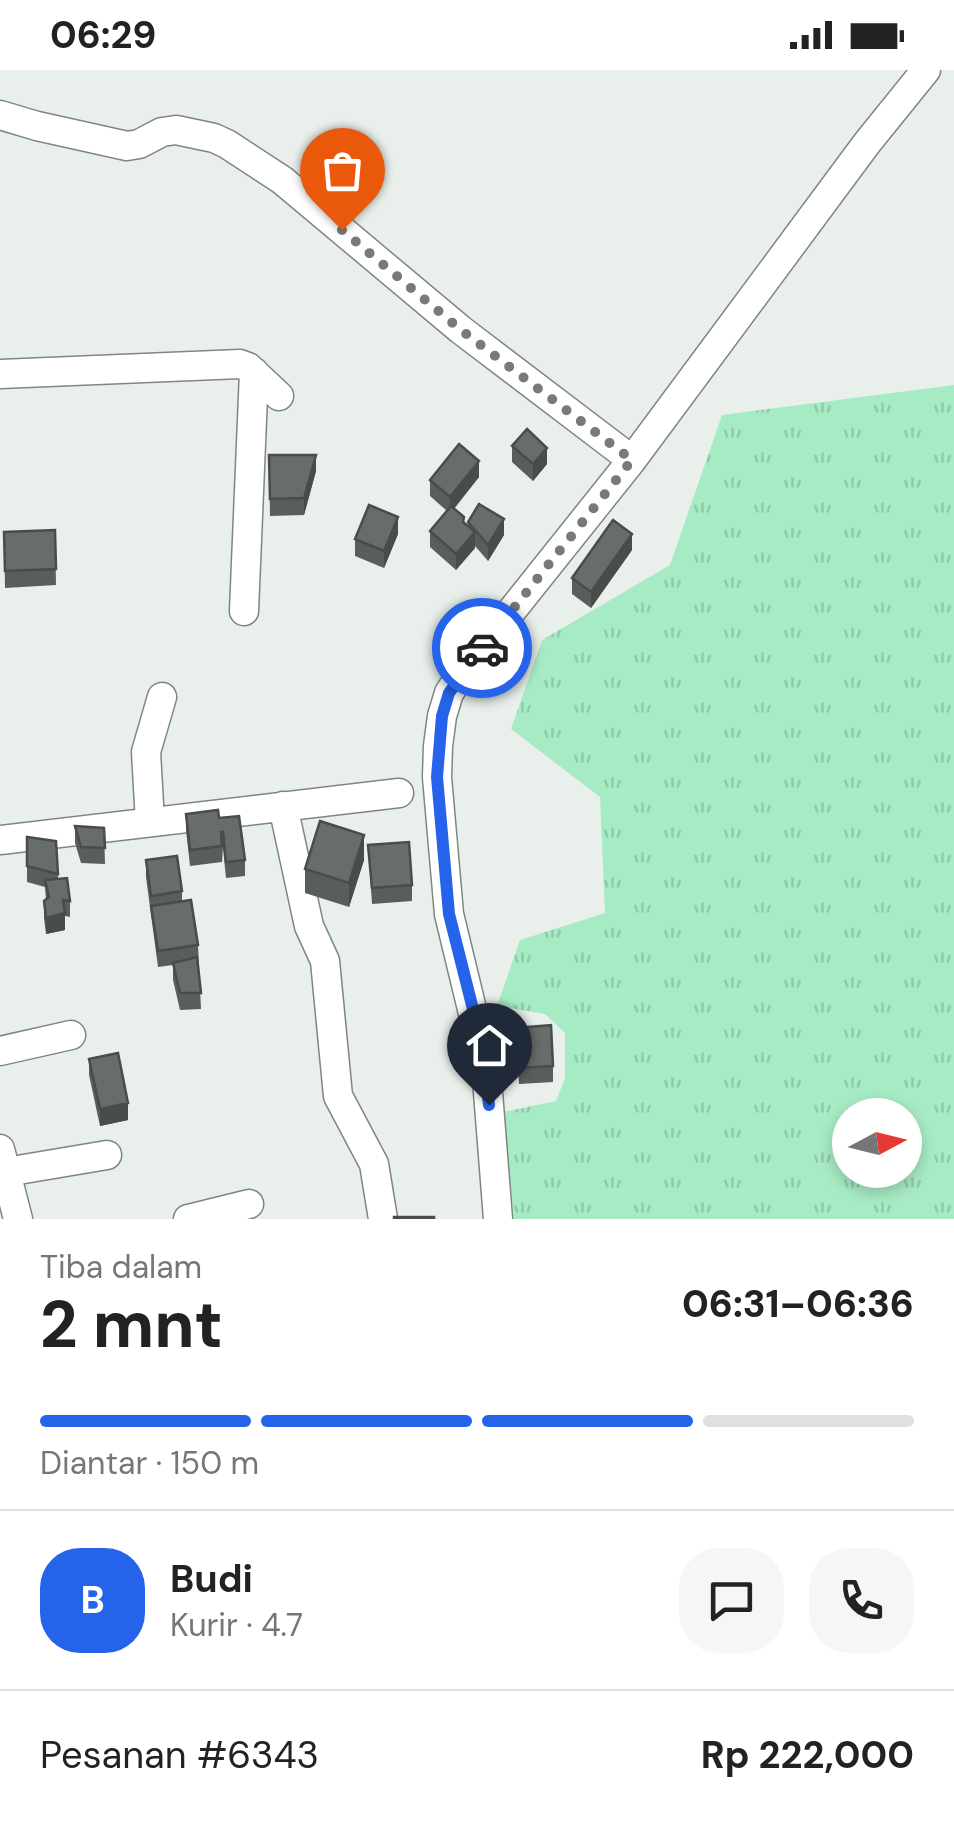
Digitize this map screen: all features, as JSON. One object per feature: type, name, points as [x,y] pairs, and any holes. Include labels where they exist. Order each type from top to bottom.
[{"type":"street","points":[[498,1219],[486,1067],[446,890],[437,777],[442,716],[449,693],[632,460],[926,70]]},
{"type":"street","points":[[0,115],[127,146],[176,130],[228,144],[282,180],[461,330],[632,460]]},
{"type":"street","points":[[0,374],[234,364],[248,366],[279,396]]},
{"type":"street","points":[[244,611],[254,372]]},
{"type":"street","points":[[150,822],[146,752],[162,697]]},
{"type":"street","points":[[0,840],[400,793]]},
{"type":"street","points":[[283,806],[309,926],[325,961],[338,1096],[374,1164],[383,1219]]},
{"type":"street","points":[[0,1051],[71,1035]]},
{"type":"street","points":[[18,1219],[3,1160],[107,1155]]},
{"type":"street","points":[[188,1219],[249,1204]]},
{"type":"green space","points":[[954,385],[954,1219],[514,1219],[503,1112],[556,1101],[565,1078],[565,1033],[545,1014],[497,1006],[520,940],[605,913],[600,797],[511,729],[542,640],[670,565],[722,415]]},
{"type":"building","points":[[527,429],[547,448],[533,464],[512,446]]},
{"type":"building","points":[[459,444],[479,461],[450,497],[430,480]]},
{"type":"building","points":[[269,455],[316,455],[304,498],[270,499]]},
{"type":"building","points":[[479,504],[504,519],[488,545],[468,522]]},
{"type":"building","points":[[369,505],[398,517],[384,551],[355,539]]},
{"type":"building","points":[[451,506],[475,532],[456,554],[430,531]]},
{"type":"building","points":[[613,520],[632,534],[591,592],[572,578]]},
{"type":"building","points":[[55,530],[56,569],[5,571],[4,532]]},
{"type":"building","points":[[218,810],[219,818],[239,816],[245,860],[226,862],[223,832],[222,846],[190,850],[186,814]]},
{"type":"building","points":[[320,821],[364,835],[349,883],[305,869]]},
{"type":"building","points":[[75,826],[104,828],[105,848],[81,847]]},
{"type":"building","points":[[27,837],[56,841],[58,874],[27,866]]},
{"type":"building","points":[[409,842],[412,885],[372,888],[368,845]]},
{"type":"building","points":[[177,856],[182,891],[151,896],[146,860]]},
{"type":"building","points":[[67,878],[70,901],[63,900],[65,913],[46,918],[44,901],[49,897],[45,880]]},
{"type":"building","points":[[191,900],[198,945],[158,951],[151,906]]},
{"type":"building","points":[[197,957],[201,993],[180,993],[173,963]]},
{"type":"building","points":[[551,1025],[553,1066],[519,1068],[516,1028]]},
{"type":"building","points":[[118,1053],[128,1103],[100,1109],[89,1059]]},
{"type":"building","points":[[434,1217],[434,1219],[394,1219]]},
{"type":"way so far","points":[[342,230],[461,330],[632,460],[482,648]]},
{"type":"route","points":[[482,648],[449,693],[442,716],[437,777],[449,914],[482,1045],[489,1105]]}]
